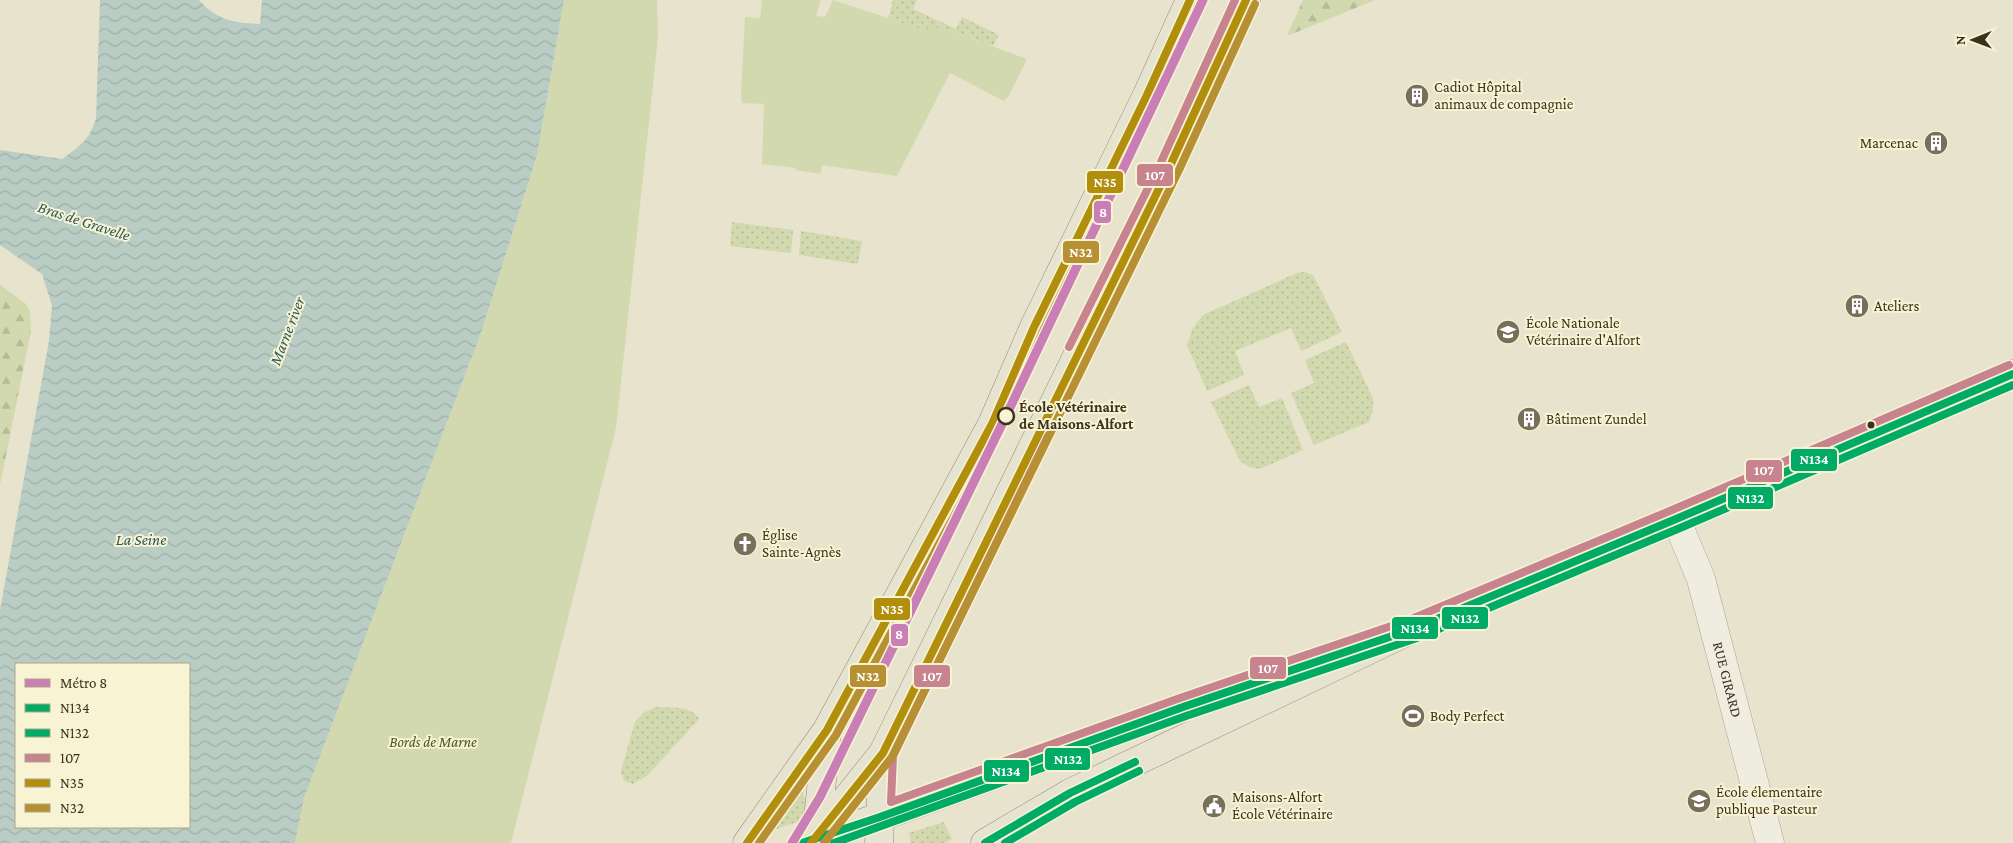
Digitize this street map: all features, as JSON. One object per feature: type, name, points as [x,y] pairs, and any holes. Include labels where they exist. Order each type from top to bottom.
[{"type":"main road","points":[[747,843],[827,730],[992,424],[1034,327],[1147,95],[1190,0]]},
{"type":"main road","points":[[812,842],[883,753],[1170,166],[1246,0]]},
{"type":"main road","points":[[985,843],[1070,793],[1413,629],[1676,519],[2013,374]]},
{"type":"main road","points":[[812,842],[880,830],[1184,707],[1413,629]]},
{"type":"main road","points":[[812,842],[827,730]]},
{"type":"main road","points":[[880,830],[883,753]]},
{"type":"street","name":"RUE GIRARD","points":[[1676,519],[1701,579],[1770,843]]},
{"type":"green space","name":"Bords de Marne","points":[[564,0],[657,0],[658,38],[616,428],[511,843],[295,843],[304,798],[481,333],[537,155]]},
{"type":"green space","points":[[762,0],[821,0],[816,16],[825,17],[833,0],[927,31],[929,27],[949,30],[1027,59],[1008,97],[1004,101],[950,73],[897,176],[822,165],[821,174],[795,170],[796,168],[762,164],[764,104],[742,103],[741,96],[745,17],[760,18]]},
{"type":"green space","points":[[893,0],[917,0],[913,9],[956,29],[962,17],[999,35],[993,46],[949,30],[927,32],[888,20]]},
{"type":"green space","points":[[1303,0],[1375,0],[1287,36]]},
{"type":"green space","points":[[732,222],[793,230],[791,253],[730,246]]},
{"type":"green space","points":[[801,231],[862,241],[858,264],[799,255]]},
{"type":"green space","points":[[1305,272],[1313,275],[1342,332],[1301,351],[1291,328],[1235,351],[1244,375],[1207,391],[1187,345],[1193,328],[1203,315],[1297,273]]},
{"type":"green space","points":[[0,285],[26,304],[30,311],[31,331],[0,485]]},
{"type":"green space","points":[[1346,342],[1373,398],[1373,410],[1369,422],[1314,445],[1291,393],[1314,383],[1305,360]]},
{"type":"green space","points":[[1249,385],[1259,407],[1282,398],[1303,450],[1260,469],[1249,467],[1240,461],[1211,402]]},
{"type":"green space","points":[[655,707],[686,709],[699,719],[647,776],[633,784],[624,781],[621,771],[635,722],[643,713]]},
{"type":"green space","points":[[802,791],[811,814],[810,818],[773,830]]},
{"type":"green space","points":[[944,822],[952,839],[945,843],[911,843],[909,833]]},
{"type":"water","points":[[100,0],[199,0],[220,17],[227,20],[260,24],[262,0],[564,0],[537,155],[481,333],[304,798],[295,843],[0,843],[0,610],[49,341],[52,305],[42,274],[0,245],[0,150],[62,159],[84,142],[94,126],[96,118]]},
{"type":"metro line","name":"8","points":[[792,843],[820,797],[1006,416],[1203,0]]},
{"type":"transit line","name":"N35","points":[[747,843],[827,730],[992,424],[1034,327],[1147,95],[1190,0]]},
{"type":"transit line","name":"107","points":[[1069,347],[1161,162],[1235,0]]},
{"type":"transit line","name":"N35","points":[[811,843],[883,753],[1170,166],[1246,0]]},
{"type":"transit line","name":"N32","points":[[759,843],[836,735],[1001,429],[1043,331],[1156,99],[1199,4]]},
{"type":"transit line","name":"N32","points":[[824,843],[892,757],[1179,170],[1255,4]]},
{"type":"transit line","name":"107","points":[[1048,436],[893,756],[891,802],[1180,698],[1409,620],[1672,510],[2009,365]]},
{"type":"transit line","name":"N134","points":[[802,843],[880,817],[1183,707],[1413,629],[1676,519],[2013,374]]},
{"type":"transit line","name":"N132","points":[[834,843],[1186,716],[1417,638],[1680,528],[2013,385]]},
{"type":"transit line","name":"N134","points":[[985,843],[1070,793],[1135,762]]},
{"type":"transit line","name":"N132","points":[[1005,843],[1075,802],[1139,771]]},
{"type":"place","name":"Cadiot Hôpital animaux de compagnie","points":[[1417,96]]},
{"type":"place","name":"Marcenac","points":[[1936,143]]},
{"type":"place","name":"Ateliers","points":[[1857,306]]},
{"type":"place","name":"École Nationale Vétérinaire d'Alfort","points":[[1508,332]]},
{"type":"place","name":"École Vétérinaire de Maisons-Alfort","points":[[1006,416]]},
{"type":"place","name":"Bâtiment Zundel","points":[[1529,419]]},
{"type":"place","name":"Église Sainte-Agnès","points":[[745,544]]},
{"type":"place","name":"Body Perfect","points":[[1413,716]]},
{"type":"place","name":"École élementaire publique Pasteur","points":[[1699,801]]},
{"type":"place","name":"Maisons-Alfort École Vétérinaire","points":[[1214,806]]},
{"type":"water label","name":"Bras de Gravelle","points":[[84,221]]},
{"type":"water label","name":"Marne river","points":[[287,331]]},
{"type":"water label","name":"La Seine","points":[[141,539]]}]
